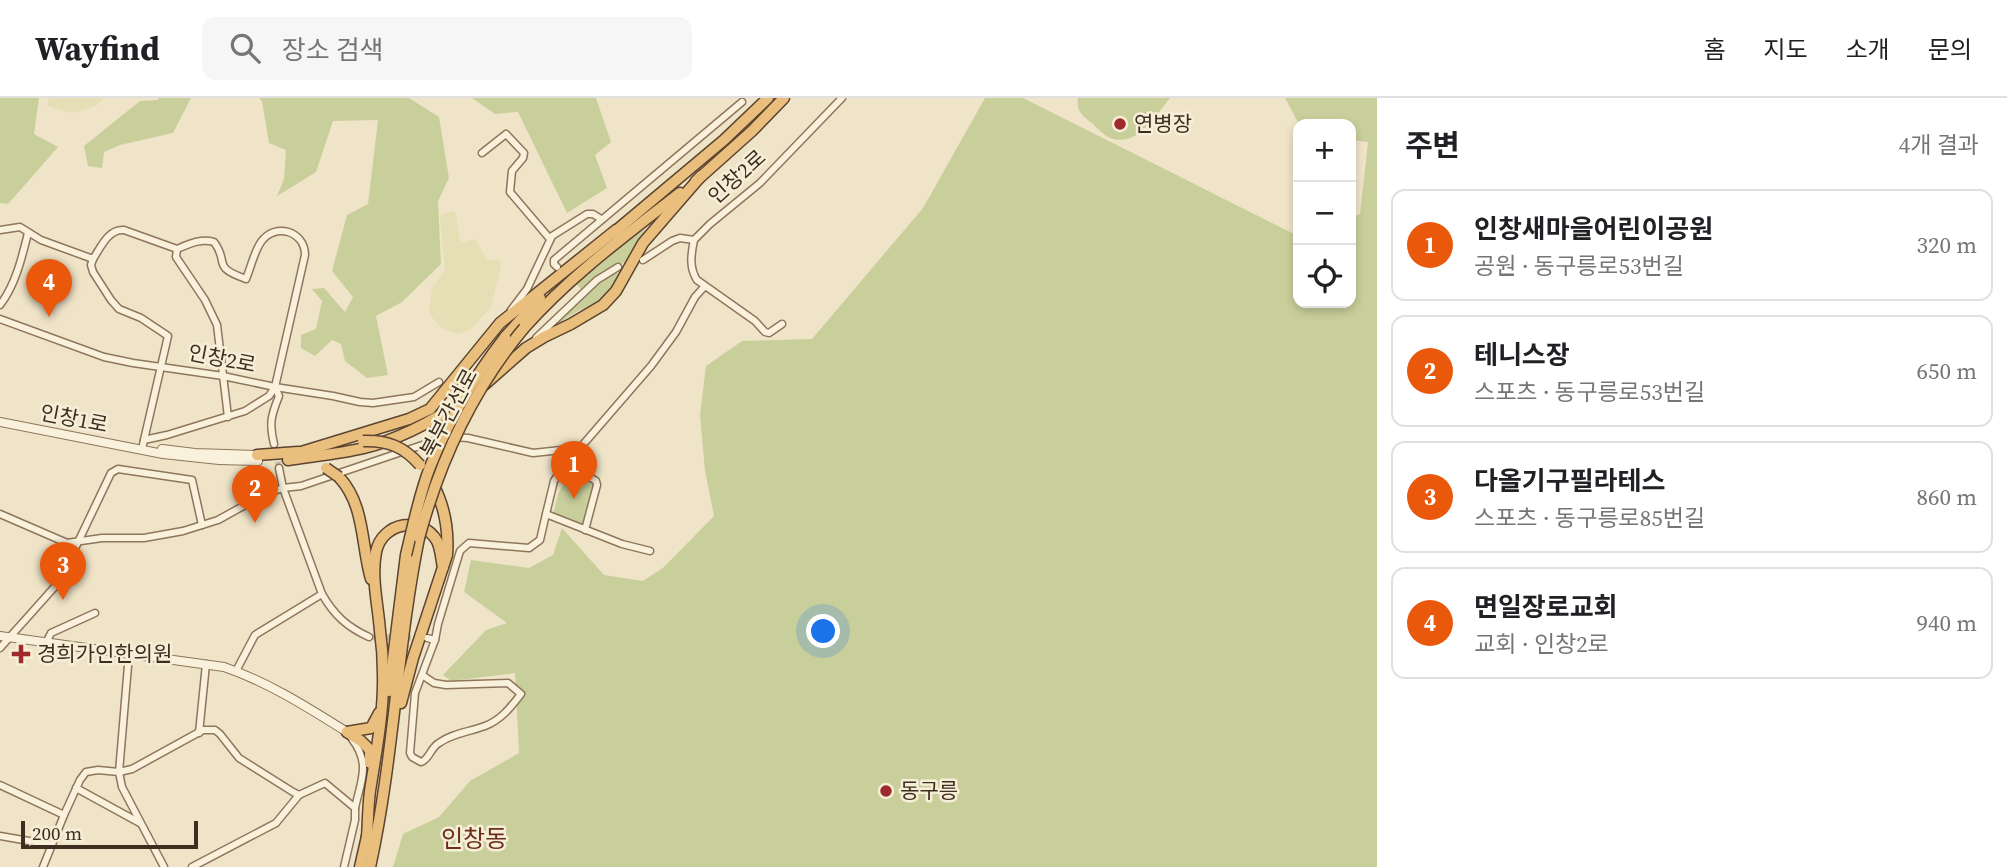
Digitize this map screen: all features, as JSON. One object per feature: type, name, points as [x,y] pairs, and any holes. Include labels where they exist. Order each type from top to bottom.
[{"type":"highway","name":"북부간선로","points":[[360,867],[382,746],[406,555],[419,501],[442,438],[479,372],[527,310],[616,230],[724,140],[768,98]]},
{"type":"highway","name":"북부간선로","points":[[370,867],[393,733],[412,569],[427,506],[445,456],[469,408],[504,352],[556,294],[701,176],[786,98]]},
{"type":"highway","points":[[257,458],[366,447],[403,434],[442,415],[476,392],[526,348],[603,304],[616,291],[642,243],[701,176]]},
{"type":"highway","points":[[293,456],[408,419],[430,408],[501,322],[616,230]]},
{"type":"highway","points":[[293,456],[363,441],[394,444],[409,453],[420,465],[439,496],[447,524],[443,567],[413,658],[393,733]]},
{"type":"highway","points":[[293,456],[326,468],[339,477],[353,496],[361,520],[380,629],[383,700],[370,792]]},
{"type":"highway","points":[[374,588],[378,546],[390,531],[401,525],[416,524],[431,533],[439,546],[443,567]]},
{"type":"highway","points":[[346,732],[371,728],[383,700]]},
{"type":"highway","points":[[346,732],[370,750],[367,838]]},
{"type":"street","name":"인창2로","points":[[643,260],[672,241],[680,238],[694,240],[760,183],[842,98]]},
{"type":"street","points":[[557,267],[553,263],[554,260],[742,102]]},
{"type":"street","points":[[482,153],[506,134],[524,153],[511,175],[510,192],[550,239]]},
{"type":"street","points":[[501,322],[527,289],[555,233],[587,214],[601,219]]},
{"type":"street","points":[[0,230],[20,227],[41,240],[93,258]]},
{"type":"street","points":[[124,230],[177,249],[195,242],[214,242],[226,270],[246,279],[261,242],[270,234],[282,231],[298,236],[303,241],[305,250],[303,267],[275,387],[260,403],[245,411],[143,444],[169,339],[168,334],[119,309],[93,272],[93,258],[111,233],[124,230]]},
{"type":"street","points":[[0,304],[15,277],[29,233]]},
{"type":"street","points":[[694,240],[691,266],[697,280],[755,321],[767,333],[782,324]]},
{"type":"street","points":[[177,249],[176,257],[205,300],[217,325],[228,417]]},
{"type":"street","points":[[457,381],[484,376],[516,352],[526,348],[581,293],[618,267]]},
{"type":"street","points":[[422,675],[446,685],[508,683],[521,694],[497,720],[484,727],[449,737],[434,746],[426,760],[421,762],[412,757],[410,753],[415,693],[435,640],[460,551],[469,543],[529,548],[540,540],[554,481],[565,464],[645,374],[668,344],[695,297],[705,286]]},
{"type":"street","points":[[575,287],[581,293]]},
{"type":"street","name":"인창2로","points":[[0,319],[104,357],[373,403],[414,397],[439,382]]},
{"type":"street","points":[[274,444],[270,423],[279,396],[275,387]]},
{"type":"street","name":"인창1로","points":[[0,422],[143,444],[192,458],[257,458]]},
{"type":"street","points":[[0,514],[68,543],[79,540],[144,537],[183,531],[218,520],[257,498],[283,488],[301,486],[438,439],[468,438],[533,453],[580,448]]},
{"type":"street","points":[[580,448],[585,474]]},
{"type":"street","points":[[560,451],[568,456],[565,464]]},
{"type":"street","points":[[565,464],[596,481],[585,530]]},
{"type":"street","points":[[279,468],[283,488],[322,594],[331,610],[346,625],[369,637]]},
{"type":"street","points":[[0,648],[59,582],[111,473],[118,469],[192,480],[202,525]]},
{"type":"street","points":[[546,514],[622,544],[650,551]]},
{"type":"street","points":[[236,671],[255,635],[322,594]]},
{"type":"street","points":[[46,643],[51,633],[95,613]]},
{"type":"street","points":[[0,636],[206,664],[236,671],[285,694],[346,732],[361,751],[364,763],[344,867]]},
{"type":"street","points":[[427,638],[435,640]]},
{"type":"street","points":[[129,654],[119,772],[122,788],[164,867]]},
{"type":"street","points":[[199,733],[206,664]]},
{"type":"street","points":[[43,867],[76,788],[86,772],[119,772],[132,769],[204,730],[215,730],[239,758],[299,795]]},
{"type":"street","points":[[192,867],[276,823],[299,795],[325,783],[355,807]]},
{"type":"street","points":[[0,785],[64,815]]},
{"type":"street","points":[[76,788],[140,823]]},
{"type":"street","points":[[0,836],[52,845]]},
{"type":"shaded area","points":[[49,98],[103,98],[96,106],[72,113],[47,106]]},
{"type":"shaded area","points":[[454,211],[460,240],[463,242],[474,239],[488,260],[497,259],[501,262],[491,307],[471,329],[458,334],[443,329],[429,310],[432,288],[445,270],[440,218],[442,214]]},
{"type":"green space","points":[[0,98],[39,98],[34,134],[58,147],[8,204],[0,203]]},
{"type":"green space","points":[[191,98],[173,133],[120,145],[104,152],[102,168],[88,166],[84,146],[140,101]]},
{"type":"green space","points":[[259,98],[409,98],[439,117],[449,178],[438,201],[441,264],[402,302],[376,316],[388,375],[367,378],[345,361],[341,344],[332,340],[315,356],[301,348],[301,335],[316,329],[322,301],[312,289],[324,288],[345,312],[353,297],[332,271],[347,215],[368,204],[378,120],[333,121],[316,172],[277,196],[284,179],[286,150],[269,143],[262,101]]},
{"type":"green space","points":[[472,98],[596,98],[611,142],[595,155],[607,188],[567,213],[518,112],[495,114]]},
{"type":"green space","points":[[985,98],[1023,98],[1293,233],[1293,308],[1356,308],[1356,215],[1360,214],[1368,142],[1356,141],[1356,119],[1296,119],[1285,98],[1377,98],[1377,867],[393,867],[403,834],[439,817],[470,781],[519,753],[515,673],[451,681],[443,675],[486,630],[507,623],[464,592],[471,560],[529,568],[553,555],[562,528],[604,575],[643,581],[664,567],[714,516],[705,471],[700,415],[706,366],[742,341],[812,339],[923,208]]},
{"type":"green space","name":"연병장","points":[[1078,98],[1170,98],[1145,128],[1120,140],[1108,137],[1083,116],[1078,107]]},
{"type":"green space","points":[[644,230],[646,232],[628,262],[611,267],[582,291],[577,284]]},
{"type":"green space","points":[[623,271],[598,303],[580,310],[550,328],[593,287]]},
{"type":"green space","points":[[571,471],[594,483],[595,487],[582,527],[553,515],[558,494]]},
{"type":"tunnel","points":[[274,444],[279,468]]},
{"type":"tunnel","points":[[369,637],[420,638]]},
{"type":"place","name":"연병장","points":[[1120,124]]},
{"type":"place","name":"면일장로교회","points":[[49,317]]},
{"type":"place","name":"인창새마을어린이공원","points":[[574,499]]},
{"type":"place","name":"테니스장","points":[[255,523]]},
{"type":"place","name":"다올기구필라테스","points":[[63,600]]},
{"type":"place","name":"경희가인한의원","points":[[21,654]]},
{"type":"place","name":"동구릉","points":[[886,791]]},
{"type":"district","name":"인창동","points":[[474,839]]}]
